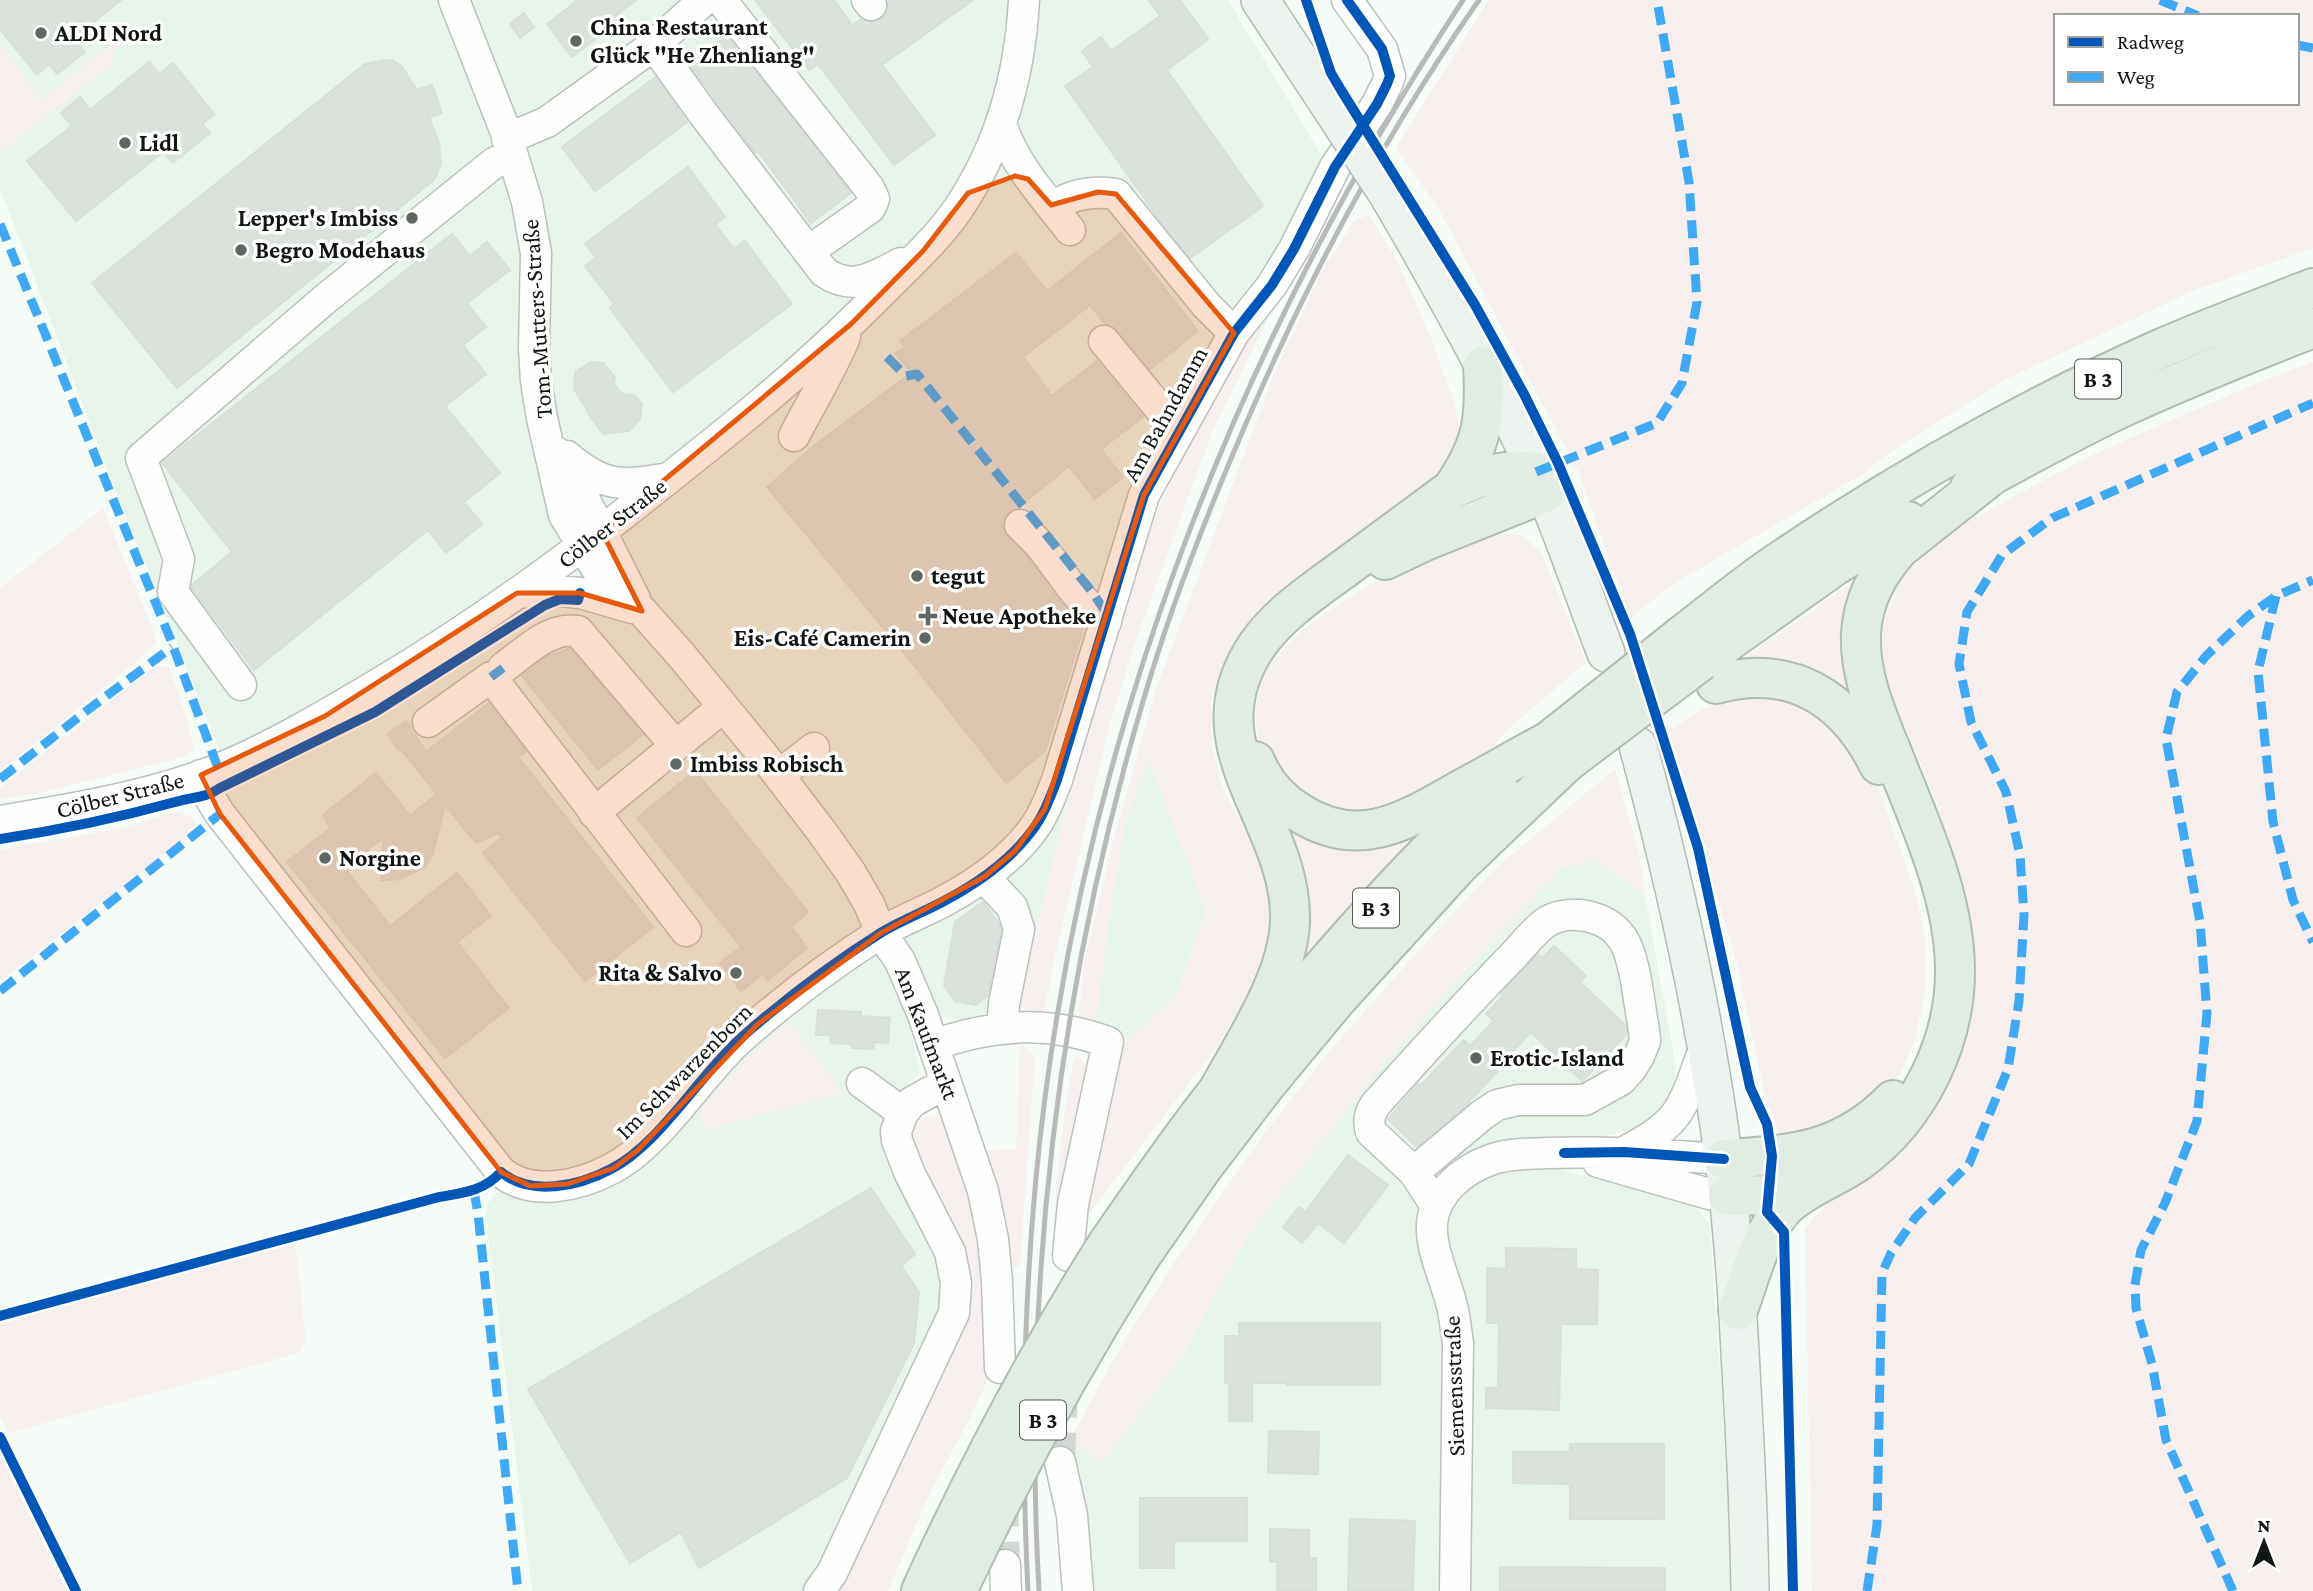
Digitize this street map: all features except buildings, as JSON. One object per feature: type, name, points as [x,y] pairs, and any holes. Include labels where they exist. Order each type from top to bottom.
[{"type":"highway","name":"B 3","points":[[1699,660],[1781,560],[1892,490],[1970,444],[2160,349],[2313,288]]},
{"type":"highway","name":"B 3","points":[[937,1583],[996,1510],[1052,1403],[1102,1317],[1125,1249],[1163,1164],[1218,1091],[1333,955],[1397,884],[1468,812],[1568,751],[1836,565],[1909,520],[2122,408],[2228,361],[2313,328]]},
{"type":"highway","points":[[1452,489],[1470,464],[1483,427],[1483,366]]},
{"type":"highway","points":[[1218,1091],[1277,980],[1288,942],[1290,923],[1290,901],[1280,860],[1243,771],[1236,746],[1235,703],[1243,670],[1260,641],[1304,597],[1452,489],[1490,473],[1520,470],[1541,482]]},
{"type":"highway","points":[[1738,1310],[1764,1238],[1787,1205],[1859,1161],[1879,1144],[1910,1107],[1936,1064],[1951,1016],[1955,966],[1949,915],[1923,832],[1874,709],[1863,664],[1861,631],[1869,596],[1887,562],[1899,548],[1991,476]]},
{"type":"highway","points":[[1541,482],[1389,558],[1309,607],[1278,636],[1259,665],[1252,681],[1246,716],[1247,734],[1254,760],[1267,784],[1279,797],[1308,818],[1339,829],[1372,830],[1404,821],[1568,751],[1699,660],[1750,677],[1785,680],[1818,694],[1846,716],[1875,758],[1914,844],[1936,919],[1941,967],[1937,1013],[1912,1077],[1883,1110],[1846,1136],[1826,1145],[1772,1156],[1726,1178]]},
{"type":"highway","name":"B 3","points":[[1125,1249],[1227,1135],[1338,999],[1459,865],[1568,751]]},
{"type":"highway","points":[[1726,1178],[1767,1195],[1816,1185]]},
{"type":"main road","points":[[1259,0],[1387,193],[1483,366],[1541,482],[1605,653]]},
{"type":"main road","points":[[1638,746],[1671,869],[1705,1046],[1726,1178],[1738,1310],[1750,1591]]},
{"type":"street","name":"Tom-Mutters-Straße","points":[[454,0],[510,146],[527,202],[536,253],[536,381],[564,515],[593,539]]},
{"type":"street","points":[[241,685],[173,592],[179,559],[141,458],[324,300],[494,163],[510,146],[654,45],[704,0]]},
{"type":"street","points":[[721,0],[869,188],[874,199],[870,208],[809,251]]},
{"type":"street","name":"Cölber Straße","points":[[0,821],[114,800],[201,775],[325,716],[431,652],[593,539],[755,410],[851,324],[923,251],[957,211],[985,161],[1001,124],[1017,57],[1024,0]]},
{"type":"street","name":"Am Bahndamm","points":[[881,933],[984,877],[1015,851],[1032,832],[1045,809],[1060,770],[1106,622],[1112,568],[1144,495],[1234,333],[1272,285],[1294,248],[1320,193],[1377,104],[1390,76],[1382,49],[1347,0]]},
{"type":"street","points":[[654,45],[824,272],[844,282],[857,282],[871,278],[923,251]]},
{"type":"street","name":"Am Bahndamm","points":[[1001,124],[1009,147],[1028,179],[1062,219],[1061,202],[1083,194],[1116,194],[1206,305],[1234,333]]},
{"type":"street","points":[[968,193],[1001,178],[1015,176],[1028,179]]},
{"type":"street","points":[[794,436],[838,356],[851,324]]},
{"type":"street","points":[[1104,341],[1179,432]]},
{"type":"street","name":"Tom-Mutters-Straße","points":[[548,440],[576,465],[599,479],[622,484],[669,478]]},
{"type":"street","points":[[1020,525],[1040,545],[1076,592],[1106,622]]},
{"type":"street","name":"Am Kaufmarkt","points":[[593,539],[601,576],[642,611],[779,775],[851,873],[869,904],[881,933],[900,961],[933,1045],[983,1191],[993,1239],[1000,1368]]},
{"type":"street","points":[[517,593],[552,590],[580,593],[642,611]]},
{"type":"street","points":[[503,667],[553,632],[566,629],[578,631],[675,745]]},
{"type":"street","points":[[428,722],[491,677],[686,932]]},
{"type":"street","points":[[594,813],[723,706]]},
{"type":"street","points":[[779,775],[814,748]]},
{"type":"street","name":"Im Schwarzenborn","points":[[201,775],[220,814],[501,1172],[510,1180],[530,1186],[588,1180],[614,1168],[638,1150],[740,1039],[827,970],[881,933]]},
{"type":"street","points":[[984,877],[1012,907],[1019,929],[1004,1004],[1002,1029]]},
{"type":"street","points":[[1414,1172],[1497,1105],[1518,1100],[1585,1100],[1621,1080],[1632,1069],[1645,1041],[1630,954],[1623,939],[1613,928],[1601,920],[1584,916],[1565,916],[1547,922],[1374,1105],[1368,1123],[1371,1132],[1414,1172],[1436,1206],[1448,1186],[1464,1173],[1492,1159],[1524,1154],[1624,1152],[1726,1178]]},
{"type":"street","points":[[933,1045],[1002,1029],[1043,1026],[1080,1032],[1108,1042],[1073,1204],[1068,1256]]},
{"type":"street","points":[[1624,1152],[1645,1141],[1671,1121],[1681,1107],[1705,1046]]},
{"type":"street","points":[[862,1083],[902,1113]]},
{"type":"street","points":[[819,1591],[832,1573],[954,1313],[956,1283],[950,1252],[910,1174],[897,1142],[896,1131],[902,1113],[912,1102],[946,1083]]},
{"type":"street","points":[[1564,1153],[1709,1194],[1726,1178]]},
{"type":"street","name":"Siemensstraße","points":[[1436,1206],[1432,1223],[1434,1241],[1453,1309],[1458,1343],[1455,1591]]},
{"type":"street","points":[[1063,1474],[1072,1516],[1079,1591]]},
{"type":"highlighted area","points":[[1015,176],[1028,179],[1051,205],[1098,192],[1116,194],[1234,333],[1144,495],[1045,809],[1015,851],[984,877],[881,933],[758,1024],[638,1150],[614,1168],[568,1184],[530,1186],[501,1172],[220,814],[201,775],[325,716],[517,593],[580,593],[642,611],[602,532],[851,324],[923,251],[968,193]]},
{"type":"shaded area","points":[[0,0],[1228,0],[1326,163],[1285,239],[1228,313],[1132,493],[1060,833],[1027,970],[1021,1014],[964,1020],[945,1017],[909,1023],[920,1073],[898,1095],[883,1120],[890,1147],[938,1253],[944,1285],[942,1315],[807,1591],[532,1591],[486,1216],[488,1203],[499,1190],[508,1169],[228,807],[222,755],[119,499],[0,188]]},
{"type":"shaded area","points":[[1489,0],[2313,0],[2313,248],[2195,290],[2007,379],[1892,451],[1860,476],[1673,584],[1630,618],[1579,473],[1441,213],[1396,147]]},
{"type":"shaded area","points":[[135,24],[141,29],[115,50],[111,65],[0,153],[0,44],[42,100]]},
{"type":"shaded area","points":[[1369,215],[1398,262],[1431,338],[1455,405],[1461,439],[1448,473],[1257,618],[1228,657],[1211,697],[1212,747],[1223,789],[1259,858],[1268,890],[1274,925],[1266,961],[1216,1048],[1088,1215],[1081,1203],[1119,1056],[1127,1041],[1176,995],[1206,911],[1149,760],[1126,817],[1096,1022],[1078,1022],[1084,964],[1114,837],[1156,689],[1274,374],[1323,269],[1355,220]]},
{"type":"shaded area","points":[[1279,297],[1212,432],[1135,643],[1109,727],[1052,969],[1044,1016],[1023,1008],[1027,970],[1081,749],[1124,602],[1180,461],[1244,341]]},
{"type":"shaded area","points":[[2313,362],[2313,1591],[1812,1591],[1805,1228],[1829,1201],[1890,1155],[1971,1006],[1976,963],[1968,909],[1936,801],[1882,672],[1882,626],[1900,580],[1946,533],[2087,457],[2264,380]]},
{"type":"shaded area","points":[[103,508],[154,632],[156,643],[0,771],[0,588]]},
{"type":"shaded area","points":[[1495,534],[1521,535],[1541,552],[1586,662],[1506,731],[1478,766],[1446,790],[1344,822],[1267,768],[1257,729],[1257,699],[1269,667],[1287,645],[1310,624],[1365,588],[1420,560]]},
{"type":"shaded area","points":[[1870,570],[1865,707],[1731,667]]},
{"type":"shaded area","points":[[163,666],[170,669],[188,724],[194,748],[187,756],[39,793],[0,799],[0,788],[154,667]]},
{"type":"shaded area","points":[[1771,694],[1821,712],[1851,744],[1878,787],[1917,897],[1925,940],[1926,985],[1916,1038],[1900,1074],[1875,1103],[1850,1122],[1782,1139],[1766,1100],[1737,964],[1669,730],[1701,710],[1733,698]]},
{"type":"shaded area","points":[[1149,759],[1206,911],[1176,995],[1127,1041],[1096,1022],[1126,817]]},
{"type":"shaded area","points":[[1615,769],[1640,857],[1645,896],[1595,860],[1561,868],[1449,988],[1373,1076],[1248,1235],[1183,1354],[1103,1462],[1070,1440],[1117,1353],[1173,1264],[1263,1135],[1333,1047],[1498,866]]},
{"type":"shaded area","points":[[173,812],[191,816],[196,823],[179,843],[0,981],[0,850],[121,828]]},
{"type":"shaded area","points":[[1275,815],[1411,833],[1416,838],[1303,957]]},
{"type":"shaded area","points":[[1595,860],[1645,896],[1676,1067],[1672,1097],[1637,1128],[1606,1136],[1560,1137],[1554,1168],[1680,1199],[1697,1208],[1710,1225],[1727,1479],[1731,1591],[1091,1591],[1065,1451],[1070,1440],[1104,1461],[1183,1354],[1248,1235],[1373,1076],[1449,988],[1561,868]]},
{"type":"shaded area","points":[[788,1022],[844,1093],[706,1130],[698,1110],[750,1056]]},
{"type":"shaded area","points":[[1020,1043],[1035,1056],[1020,1267],[1006,1263],[982,1151],[1016,1149]]},
{"type":"shaded area","points":[[1075,1054],[1089,1066],[1063,1247],[1053,1265],[1059,1160]]},
{"type":"shaded area","points":[[937,1116],[955,1136],[983,1240],[992,1370],[928,1497],[888,1591],[831,1591],[964,1321],[909,1139],[913,1129],[925,1117]]},
{"type":"shaded area","points":[[295,1243],[306,1339],[299,1353],[9,1433],[0,1416],[0,1322]]},
{"type":"shaded area","points":[[0,1455],[66,1591],[0,1591]]},
{"type":"tunnel","points":[[1060,1462],[1063,1388]]},
{"type":"tunnel","points":[[1003,1497],[1005,1565]]},
{"type":"railway","points":[[1028,1591],[1024,1384],[1036,1178],[1056,1021],[1087,865],[1128,713],[1178,563],[1236,416],[1304,273],[1380,134],[1463,0]]},
{"type":"railway","points":[[1039,1591],[1035,1478],[1036,1365],[1042,1252],[1053,1140],[1089,917],[1114,807],[1144,698],[1180,587],[1208,514],[1278,352],[1356,197],[1415,97],[1479,0]]},
{"type":"marked path","points":[[1536,472],[1657,423],[1682,383],[1697,302],[1689,182],[1659,0]]},
{"type":"marked path","points":[[2160,0],[2193,14]]},
{"type":"marked path","points":[[2299,45],[2313,48]]},
{"type":"marked path","points":[[0,224],[170,638],[218,768]]},
{"type":"marked path","points":[[887,357],[906,376],[917,374],[1093,593],[1108,616]]},
{"type":"marked path","points":[[1867,1591],[1877,1525],[1882,1273],[1891,1253],[1915,1218],[1969,1164],[2008,1069],[2019,1001],[2024,915],[2020,855],[2006,792],[1971,722],[1959,664],[1967,612],[2002,555],[2052,518],[2313,403]]},
{"type":"marked path","points":[[2233,1591],[2166,1440],[2152,1364],[2136,1308],[2135,1285],[2141,1250],[2165,1203],[2197,1121],[2207,1013],[2200,922],[2166,739],[2177,692],[2206,656],[2248,616],[2276,596],[2313,580]]},
{"type":"marked path","points":[[2276,596],[2258,671],[2273,822],[2293,900],[2313,942]]},
{"type":"marked path","points":[[0,779],[172,647]]},
{"type":"marked path","points":[[491,677],[503,668]]},
{"type":"marked path","points":[[0,991],[220,814]]},
{"type":"marked path","points":[[474,1191],[518,1591]]},
{"type":"cycle path","points":[[1306,0],[1331,73],[1475,305],[1558,463],[1630,634],[1698,848],[1750,1087],[1767,1124],[1772,1156],[1767,1212],[1784,1232],[1793,1591]]},
{"type":"cycle path","points":[[501,1172],[526,1184],[555,1186],[585,1180],[629,1158],[663,1126],[726,1053],[775,1009],[882,932],[944,901],[980,879],[1013,853],[1035,826],[1057,780],[1144,495],[1234,333],[1272,285],[1294,249],[1335,167],[1377,104],[1387,84],[1390,76],[1382,49],[1347,0]]},
{"type":"cycle path","points":[[0,839],[88,823],[209,794],[375,712],[545,605],[560,599],[578,600],[580,593]]},
{"type":"cycle path","points":[[1564,1153],[1624,1152],[1724,1159]]},
{"type":"cycle path","points":[[0,1316],[473,1190],[488,1183],[501,1172]]},
{"type":"cycle path","points":[[0,1437],[76,1591]]},
{"type":"place","name":"ALDI Nord","points":[[41,33]]},
{"type":"place","name":"China Restaurant Glück \"He Zhenliang\"","points":[[576,41]]},
{"type":"place","name":"Lidl","points":[[125,143]]},
{"type":"place","name":"Lepper's Imbiss","points":[[412,218]]},
{"type":"place","name":"Begro Modehaus","points":[[241,250]]},
{"type":"place","name":"tegut","points":[[917,576]]},
{"type":"place","name":"Neue Apotheke","points":[[928,616]]},
{"type":"place","name":"Eis-Café Camerin","points":[[925,638]]},
{"type":"place","name":"Imbiss Robisch","points":[[676,764]]},
{"type":"place","name":"Norgine","points":[[325,858]]},
{"type":"place","name":"Rita & Salvo","points":[[736,973]]},
{"type":"place","name":"Erotic-Island","points":[[1476,1058]]}]
